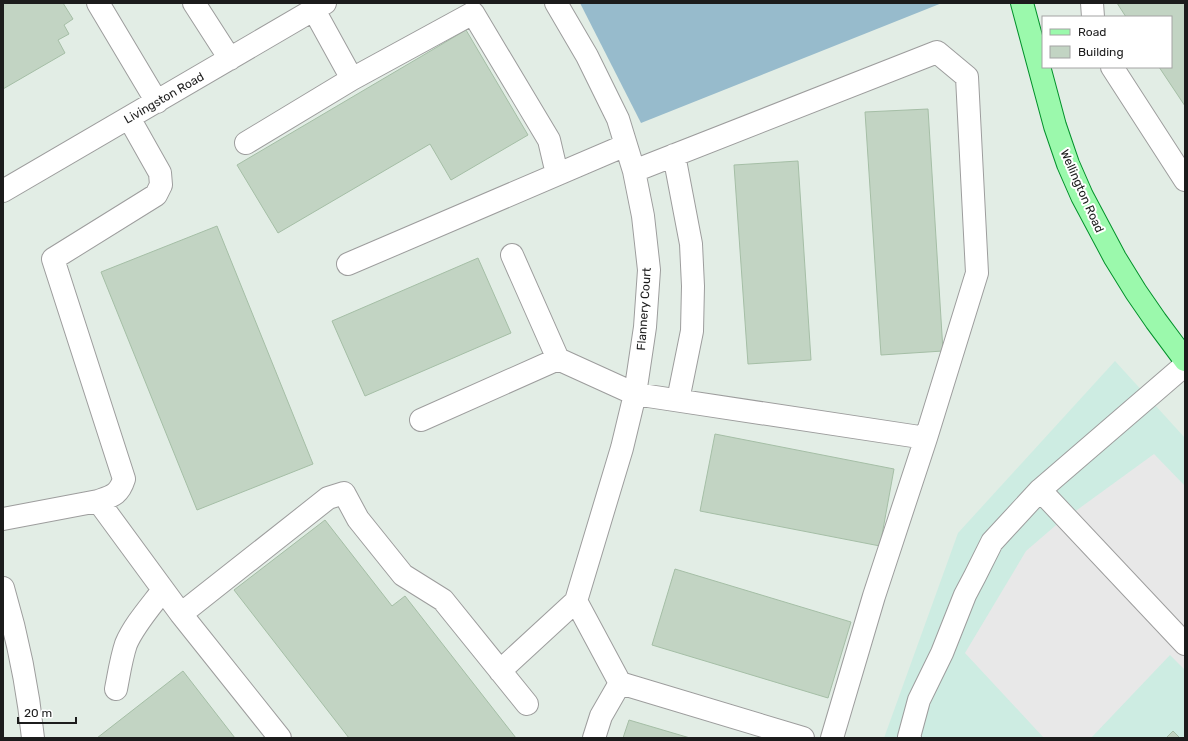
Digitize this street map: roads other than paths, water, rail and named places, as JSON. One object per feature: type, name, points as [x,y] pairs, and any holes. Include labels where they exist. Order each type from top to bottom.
[{"type":"main road","name":"Wellington Road","points":[[1022,3],[1055,126],[1068,164],[1082,196],[1097,226],[1128,278],[1156,321],[1185,360]]},
{"type":"street","points":[[98,3],[157,102]]},
{"type":"street","points":[[194,3],[230,59]]},
{"type":"street","name":"Flannery Court","points":[[556,3],[587,56],[618,119],[634,171],[644,216],[649,270],[645,327],[635,394],[622,448],[576,601]]},
{"type":"street","points":[[1092,3],[1093,16]]},
{"type":"street","points":[[319,6],[352,78]]},
{"type":"street","name":"Livingston Road","points":[[3,191],[319,6]]},
{"type":"street","points":[[246,142],[352,78],[473,13],[549,140],[557,174]]},
{"type":"street","points":[[634,171],[937,52],[967,77],[977,273],[926,438],[874,596],[832,738]]},
{"type":"street","points":[[1113,68],[1185,180]]},
{"type":"street","points":[[3,519],[98,501],[113,496],[121,489],[124,480],[53,259],[156,195],[161,185],[160,172],[129,118]]},
{"type":"street","points":[[348,264],[626,145]]},
{"type":"street","points":[[674,155],[691,244],[693,286],[692,331],[678,400]]},
{"type":"street","points":[[512,255],[558,359],[635,394],[926,438]]},
{"type":"street","points":[[421,420],[558,359]]},
{"type":"street","points":[[909,738],[919,700],[942,653],[965,595],[992,542],[1040,490],[1185,365]]},
{"type":"street","points":[[1040,490],[1185,644]]},
{"type":"street","points":[[181,614],[328,498],[344,493],[358,519],[403,575],[443,600],[527,704]]},
{"type":"street","points":[[98,501],[181,614],[280,738]]},
{"type":"street","points":[[3,588],[25,679],[33,738]]},
{"type":"street","points":[[116,690],[120,664],[127,643],[141,620],[163,590]]},
{"type":"street","points":[[500,671],[576,601],[620,683],[803,738]]},
{"type":"street","points":[[594,738],[601,716],[620,683]]}]
